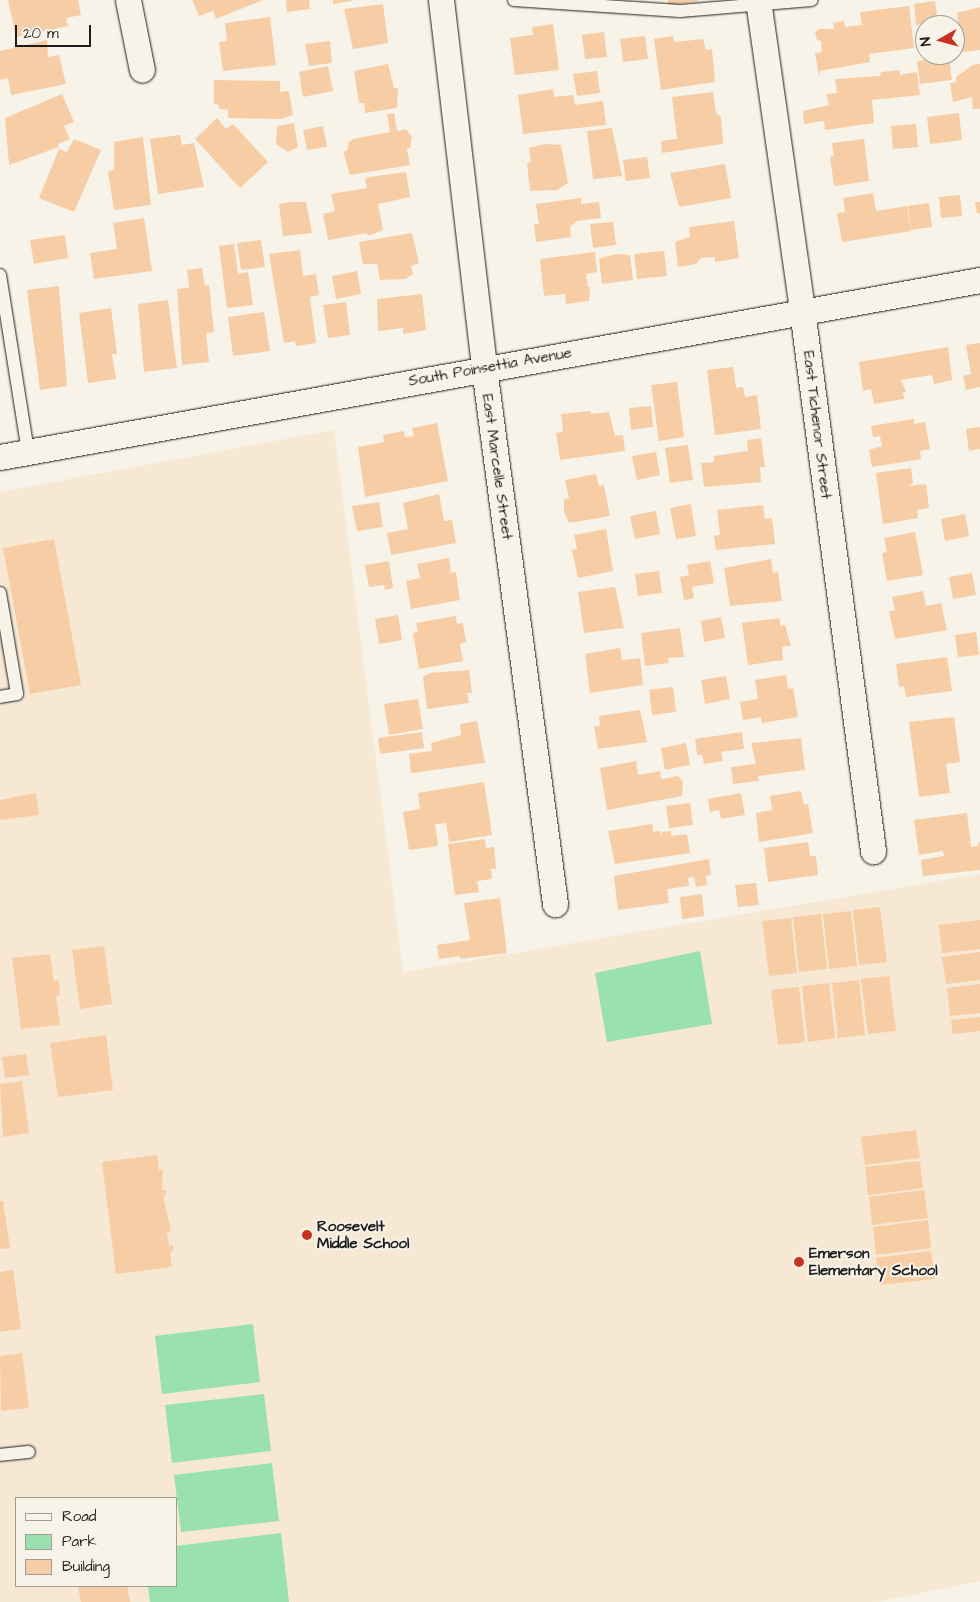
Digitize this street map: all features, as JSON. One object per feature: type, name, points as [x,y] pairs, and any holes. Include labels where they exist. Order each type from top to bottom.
[{"type":"street","points":[[128,0],[142,70]]},
{"type":"street","name":"East Marcelle Street","points":[[441,0],[484,368],[556,904]]},
{"type":"street","name":"East Tichenor Street","points":[[758,3],[802,310],[873,851]]},
{"type":"street","name":"South Poinsettia Avenue","points":[[0,457],[802,310],[980,280]]},
{"type":"lane","points":[[514,0],[680,11],[812,0]]},
{"type":"lane","points":[[0,275],[28,451]]},
{"type":"lane","points":[[0,593],[17,694],[0,697]]},
{"type":"lane","points":[[0,1455],[29,1452]]},
{"type":"shaded area","name":"Roosevelt Middle School","points":[[334,430],[403,972],[980,874],[980,1581],[878,1602],[0,1602],[0,492]]},
{"type":"green space","points":[[700,951],[712,1024],[607,1042],[595,973]]},
{"type":"green space","points":[[253,1324],[260,1382],[162,1394],[155,1336]]},
{"type":"green space","points":[[264,1394],[271,1451],[172,1463],[165,1405]]},
{"type":"green space","points":[[272,1463],[279,1521],[181,1532],[174,1475]]},
{"type":"green space","points":[[281,1533],[289,1602],[150,1602],[148,1587],[178,1587],[178,1546]]},
{"type":"building","points":[[8,0],[78,0],[81,15],[66,18],[68,26],[16,37]]},
{"type":"building","points":[[192,0],[263,0],[216,19],[213,11],[199,16]]},
{"type":"building","points":[[286,0],[309,0],[310,9],[287,12]]},
{"type":"building","points":[[333,0],[352,0],[352,1],[333,4]]},
{"type":"building","points":[[668,0],[698,0],[698,1],[669,5]]},
{"type":"building","points":[[935,1],[937,15],[915,15],[914,4]]},
{"type":"building","points":[[383,4],[388,43],[353,49],[344,9]]},
{"type":"building","points":[[909,6],[914,48],[869,54],[870,62],[820,71],[819,76],[815,53],[822,52],[821,41],[817,40],[815,33],[819,29],[834,29],[833,23],[844,21],[845,27],[862,25],[860,12]]},
{"type":"building","points":[[980,7],[980,50],[965,52],[965,15],[957,15],[957,13]]},
{"type":"building","points":[[270,17],[276,65],[223,71],[219,42],[227,41],[225,23]]},
{"type":"building","points":[[553,24],[559,70],[515,75],[510,38],[533,35],[532,27]]},
{"type":"building","points":[[604,32],[607,57],[585,59],[582,35]]},
{"type":"building","points":[[645,36],[648,59],[623,62],[620,39]]},
{"type":"building","points":[[673,36],[674,42],[703,39],[706,50],[712,49],[715,82],[661,90],[654,39]]},
{"type":"building","points":[[47,40],[48,57],[59,55],[66,84],[11,95],[8,78],[0,80],[0,51]]},
{"type":"building","points":[[330,41],[332,63],[309,66],[305,44]]},
{"type":"building","points":[[388,64],[394,88],[398,88],[397,108],[365,113],[364,103],[359,103],[354,71]]},
{"type":"building","points":[[980,64],[980,109],[973,109],[972,97],[953,102],[950,83],[956,82],[956,77],[973,65]]},
{"type":"building","points":[[918,65],[950,65],[952,80],[920,84]]},
{"type":"building","points":[[328,66],[333,91],[303,97],[299,72]]},
{"type":"building","points":[[899,70],[900,75],[917,72],[920,95],[872,100],[874,123],[825,130],[824,121],[804,124],[803,111],[829,105],[826,94],[837,93],[835,79],[880,76],[881,72]]},
{"type":"building","points":[[597,71],[600,93],[577,96],[573,74]]},
{"type":"building","points":[[214,80],[280,81],[280,92],[289,91],[293,115],[281,119],[228,118],[228,110],[219,109],[219,105],[214,104]]},
{"type":"building","points":[[553,89],[554,97],[573,95],[575,105],[603,101],[606,125],[523,134],[518,95]]},
{"type":"building","points":[[713,92],[716,113],[721,117],[723,144],[662,153],[661,141],[677,139],[672,97]]},
{"type":"building","points":[[62,94],[74,122],[64,126],[70,139],[58,144],[59,147],[9,165],[5,118]]},
{"type":"building","points":[[394,113],[397,131],[406,129],[412,137],[410,148],[407,148],[410,165],[350,175],[343,151],[347,151],[349,142],[353,139],[390,132],[387,114]]},
{"type":"building","points":[[959,113],[962,140],[930,144],[927,117]]},
{"type":"building","points":[[217,118],[226,129],[233,124],[268,162],[240,188],[195,139]]},
{"type":"building","points":[[294,123],[298,147],[288,152],[276,144],[277,126]]},
{"type":"building","points":[[916,124],[918,147],[893,149],[891,126]]},
{"type":"building","points":[[323,126],[327,147],[307,150],[303,130]]},
{"type":"building","points":[[612,128],[622,176],[593,179],[587,131]]},
{"type":"building","points":[[180,135],[182,145],[194,143],[204,187],[158,194],[150,139]]},
{"type":"building","points":[[143,137],[151,205],[114,210],[108,171],[114,170],[114,142]]},
{"type":"building","points":[[74,139],[101,150],[74,212],[39,198],[59,149],[67,152]]},
{"type":"building","points":[[864,139],[869,181],[834,186],[830,157],[834,156],[832,143]]},
{"type":"building","points":[[545,144],[561,145],[568,183],[557,190],[530,191],[527,163],[531,162],[529,148]]},
{"type":"building","points":[[647,157],[650,178],[626,181],[623,160]]},
{"type":"building","points":[[725,164],[731,198],[679,207],[670,173]]},
{"type":"building","points":[[406,172],[410,197],[378,204],[383,230],[368,236],[367,233],[328,240],[323,214],[335,211],[331,194],[367,188],[365,179],[370,177]]},
{"type":"building","points":[[873,193],[876,211],[907,206],[911,231],[842,242],[837,213],[845,212],[843,198]]},
{"type":"building","points":[[960,195],[962,216],[941,218],[939,197]]},
{"type":"building","points":[[581,198],[581,204],[599,202],[601,218],[577,221],[570,227],[571,237],[536,242],[534,224],[539,224],[536,204]]},
{"type":"building","points":[[306,202],[312,233],[283,236],[279,204]]},
{"type":"building","points":[[975,202],[980,202],[980,213],[977,214]]},
{"type":"building","points":[[929,203],[932,227],[911,230],[908,206]]},
{"type":"building","points":[[144,218],[152,271],[94,279],[90,253],[117,249],[113,223]]},
{"type":"building","points":[[734,221],[739,258],[715,262],[715,257],[701,258],[696,264],[678,267],[675,242],[690,237],[689,227]]},
{"type":"building","points":[[613,222],[616,245],[593,248],[590,224]]},
{"type":"building","points":[[412,233],[419,263],[411,266],[413,274],[405,279],[380,280],[377,264],[363,264],[359,242]]},
{"type":"building","points":[[65,235],[68,258],[34,264],[30,240]]},
{"type":"building","points":[[261,240],[265,267],[241,270],[237,243]]},
{"type":"building","points":[[234,244],[238,274],[248,272],[253,305],[227,308],[219,246]]},
{"type":"building","points":[[300,250],[303,276],[316,274],[319,295],[310,297],[316,343],[296,346],[295,341],[284,343],[269,254]]},
{"type":"building","points":[[664,251],[667,276],[637,279],[634,254]]},
{"type":"building","points":[[595,252],[597,272],[586,274],[588,287],[590,287],[589,301],[566,304],[565,294],[544,296],[540,259]]},
{"type":"building","points":[[616,254],[630,255],[633,280],[602,284],[599,259]]},
{"type":"building","points":[[202,268],[205,286],[209,285],[214,332],[206,333],[209,362],[182,365],[177,289],[189,288],[187,270]]},
{"type":"building","points":[[357,271],[361,294],[336,299],[332,276]]},
{"type":"building","points":[[59,286],[67,386],[40,390],[27,290]]},
{"type":"building","points":[[422,294],[426,330],[403,334],[403,328],[378,331],[377,299]]},
{"type":"building","points":[[168,300],[177,368],[144,372],[138,304]]},
{"type":"building","points":[[346,302],[350,335],[328,338],[323,305]]},
{"type":"building","points":[[111,308],[117,354],[112,354],[116,379],[88,383],[79,313]]},
{"type":"building","points":[[264,312],[270,351],[233,356],[228,317]]},
{"type":"building","points":[[980,343],[980,387],[966,390],[963,376],[971,374],[966,345]]},
{"type":"building","points":[[948,347],[952,380],[934,384],[932,375],[901,380],[906,392],[903,392],[904,399],[874,404],[871,389],[863,391],[859,362]]},
{"type":"building","points":[[733,367],[736,388],[743,387],[745,397],[757,395],[761,429],[715,435],[707,370]]},
{"type":"building","points":[[677,382],[684,437],[659,441],[651,385]]},
{"type":"building","points":[[651,406],[653,427],[631,430],[629,408]]},
{"type":"building","points":[[590,411],[591,414],[609,412],[615,436],[623,435],[625,451],[560,460],[556,433],[563,432],[561,414]]},
{"type":"building","points":[[914,419],[914,424],[925,422],[930,449],[920,451],[921,459],[872,467],[869,450],[882,446],[880,436],[873,437],[871,426]]},
{"type":"building","points":[[437,423],[448,481],[365,497],[358,447],[384,442],[383,435],[404,431],[405,437],[414,436],[412,428]]},
{"type":"building","points":[[980,427],[980,449],[969,451],[966,429]]},
{"type":"building","points":[[761,438],[765,467],[760,467],[761,482],[704,487],[701,463],[714,462],[714,456],[748,451],[747,440]]},
{"type":"building","points":[[688,445],[693,480],[670,483],[665,448]]},
{"type":"building","points":[[656,452],[660,475],[637,480],[632,456]]},
{"type":"building","points":[[911,468],[913,483],[908,486],[926,484],[929,508],[917,510],[918,518],[883,524],[876,473]]},
{"type":"building","points":[[596,474],[599,486],[604,485],[610,516],[569,523],[564,512],[564,499],[569,498],[565,480]]},
{"type":"building","points":[[439,494],[444,521],[452,520],[456,543],[391,555],[387,533],[408,529],[403,503]]},
{"type":"building","points":[[379,502],[383,527],[357,531],[352,506]]},
{"type":"building","points":[[691,504],[696,536],[676,539],[670,508]]},
{"type":"building","points":[[763,505],[765,519],[772,518],[775,544],[716,550],[714,536],[720,535],[717,510]]},
{"type":"building","points":[[656,511],[660,534],[635,539],[630,516]]},
{"type":"building","points":[[965,514],[969,536],[945,541],[941,519]]},
{"type":"building","points":[[606,529],[613,571],[578,578],[572,550],[577,549],[574,535]]},
{"type":"building","points":[[915,532],[923,575],[887,581],[882,553],[887,552],[884,538]]},
{"type":"building","points":[[54,539],[81,685],[30,694],[3,548]]},
{"type":"building","points":[[449,558],[451,573],[456,572],[460,600],[411,609],[406,581],[420,578],[417,564]]},
{"type":"building","points":[[771,559],[773,573],[778,572],[782,601],[730,606],[724,568]]},
{"type":"building","points":[[389,561],[393,588],[385,590],[384,585],[369,587],[365,565]]},
{"type":"building","points":[[710,561],[714,583],[692,587],[694,598],[684,600],[680,577],[689,575],[687,565]]},
{"type":"building","points":[[659,571],[662,593],[638,596],[635,574]]},
{"type":"building","points":[[972,573],[976,595],[953,599],[949,577]]},
{"type":"building","points":[[615,587],[624,628],[584,633],[578,592]]},
{"type":"building","points":[[923,591],[926,606],[941,603],[947,630],[895,639],[889,611],[895,610],[892,597]]},
{"type":"building","points":[[398,615],[402,640],[379,644],[375,619]]},
{"type":"building","points":[[456,616],[457,624],[463,623],[466,642],[460,644],[463,661],[419,669],[413,633],[418,632],[416,623]]},
{"type":"building","points":[[721,617],[725,638],[704,642],[701,621]]},
{"type":"building","points":[[780,618],[780,626],[785,625],[791,646],[782,647],[783,660],[748,665],[742,623]]},
{"type":"building","points":[[680,628],[684,657],[668,658],[669,663],[645,666],[641,633]]},
{"type":"building","points":[[976,632],[979,655],[958,657],[955,635]]},
{"type":"building","points":[[620,648],[622,660],[640,658],[643,685],[590,693],[585,654]]},
{"type":"building","points":[[947,657],[952,691],[906,697],[904,686],[899,687],[896,664]]},
{"type":"building","points":[[469,670],[472,693],[467,693],[469,703],[427,709],[423,677],[430,673]]},
{"type":"building","points":[[786,675],[788,689],[793,688],[798,717],[762,723],[761,717],[743,720],[740,702],[758,699],[755,680]]},
{"type":"building","points":[[726,676],[730,699],[705,704],[701,680]]},
{"type":"building","points":[[673,687],[676,712],[652,715],[649,690]]},
{"type":"building","points":[[418,699],[423,729],[389,735],[384,704]]},
{"type":"building","points":[[640,710],[647,742],[598,749],[594,726],[600,726],[599,716]]},
{"type":"building","points":[[954,717],[960,762],[946,764],[950,793],[919,797],[909,722]]},
{"type":"building","points":[[477,721],[485,763],[411,773],[409,754],[432,751],[431,743],[461,735],[460,724]]},
{"type":"building","points":[[422,732],[424,748],[380,754],[378,738]]},
{"type":"building","points":[[742,732],[744,749],[721,752],[723,761],[704,764],[702,755],[697,755],[695,739]]},
{"type":"building","points":[[801,738],[805,770],[758,776],[759,781],[733,784],[731,767],[756,764],[751,743]]},
{"type":"building","points":[[686,743],[690,765],[665,770],[661,748]]},
{"type":"building","points":[[636,761],[638,775],[660,771],[661,779],[678,776],[683,782],[682,796],[607,810],[600,768]]},
{"type":"building","points":[[484,782],[492,835],[449,842],[446,823],[435,824],[438,846],[409,850],[403,812],[420,809],[418,793]]},
{"type":"building","points":[[801,791],[804,805],[808,804],[813,833],[759,842],[756,813],[772,810],[770,796]]},
{"type":"building","points":[[36,793],[39,815],[0,820],[0,800]]},
{"type":"building","points":[[741,793],[745,815],[721,819],[719,810],[710,812],[708,799]]},
{"type":"building","points":[[690,803],[693,825],[669,828],[666,806]]},
{"type":"building","points":[[967,813],[971,847],[978,846],[980,841],[980,870],[923,876],[921,860],[944,856],[943,851],[919,855],[914,820]]},
{"type":"building","points":[[652,824],[653,832],[660,831],[661,838],[662,832],[671,831],[671,836],[687,834],[690,853],[615,864],[608,831]]},
{"type":"building","points":[[485,839],[486,848],[494,847],[496,869],[491,869],[492,879],[477,881],[479,892],[455,895],[448,844]]},
{"type":"building","points":[[808,842],[810,856],[816,856],[818,875],[768,882],[764,848]]},
{"type":"building","points":[[709,859],[711,875],[706,876],[707,885],[696,887],[694,877],[688,878],[689,886],[667,889],[669,903],[618,910],[614,876]]},
{"type":"building","points":[[756,883],[759,905],[738,907],[735,885]]},
{"type":"building","points":[[702,894],[704,916],[682,919],[680,897]]},
{"type":"building","points":[[500,898],[507,953],[460,959],[460,956],[439,959],[437,945],[470,940],[464,903]]},
{"type":"building","points":[[880,907],[887,962],[859,965],[853,910]]},
{"type":"building","points":[[851,911],[857,966],[829,969],[823,914]]},
{"type":"building","points":[[821,914],[827,969],[799,972],[793,917]]},
{"type":"building","points":[[791,918],[797,973],[769,976],[762,921]]},
{"type":"building","points":[[980,920],[980,949],[942,953],[939,925]]},
{"type":"building","points":[[104,946],[112,1004],[80,1009],[72,950]]},
{"type":"building","points":[[980,952],[980,980],[946,984],[942,957]]},
{"type":"building","points":[[50,954],[54,981],[59,980],[60,995],[56,996],[60,1025],[21,1029],[12,958]]},
{"type":"building","points":[[889,976],[896,1031],[868,1034],[861,979]]},
{"type":"building","points":[[859,980],[865,1035],[838,1038],[832,983]]},
{"type":"building","points":[[829,983],[835,1038],[808,1042],[802,986]]},
{"type":"building","points":[[980,984],[980,1013],[950,1016],[947,988]]},
{"type":"building","points":[[799,987],[805,1042],[778,1045],[771,990]]},
{"type":"building","points":[[980,1017],[980,1031],[953,1034],[951,1020]]},
{"type":"building","points":[[106,1035],[113,1090],[58,1097],[50,1043]]},
{"type":"building","points":[[26,1054],[29,1075],[5,1078],[2,1057]]},
{"type":"building","points":[[22,1081],[29,1133],[3,1137],[0,1084]]},
{"type":"building","points":[[916,1130],[920,1158],[865,1165],[861,1137]]},
{"type":"building","points":[[157,1155],[159,1170],[163,1170],[162,1190],[166,1190],[166,1195],[163,1196],[171,1231],[167,1232],[169,1246],[173,1245],[173,1251],[170,1252],[172,1267],[116,1274],[102,1162]]},
{"type":"building","points":[[920,1161],[923,1188],[868,1195],[865,1167]]},
{"type":"building","points":[[924,1190],[928,1218],[872,1225],[869,1197]]},
{"type":"building","points":[[0,1201],[3,1201],[10,1248],[0,1249]]},
{"type":"building","points":[[928,1220],[931,1248],[876,1255],[873,1227]]},
{"type":"building","points":[[931,1251],[935,1279],[880,1285],[876,1258]]},
{"type":"building","points":[[13,1270],[21,1329],[0,1332],[0,1272]]},
{"type":"building","points":[[22,1353],[29,1408],[1,1411],[0,1356]]},
{"type":"building","points":[[78,1587],[127,1587],[130,1602],[81,1602]]},
{"type":"place","name":"Roosevelt Middle School","points":[[307,1235]]},
{"type":"place","name":"Emerson Elementary School","points":[[799,1262]]}]
